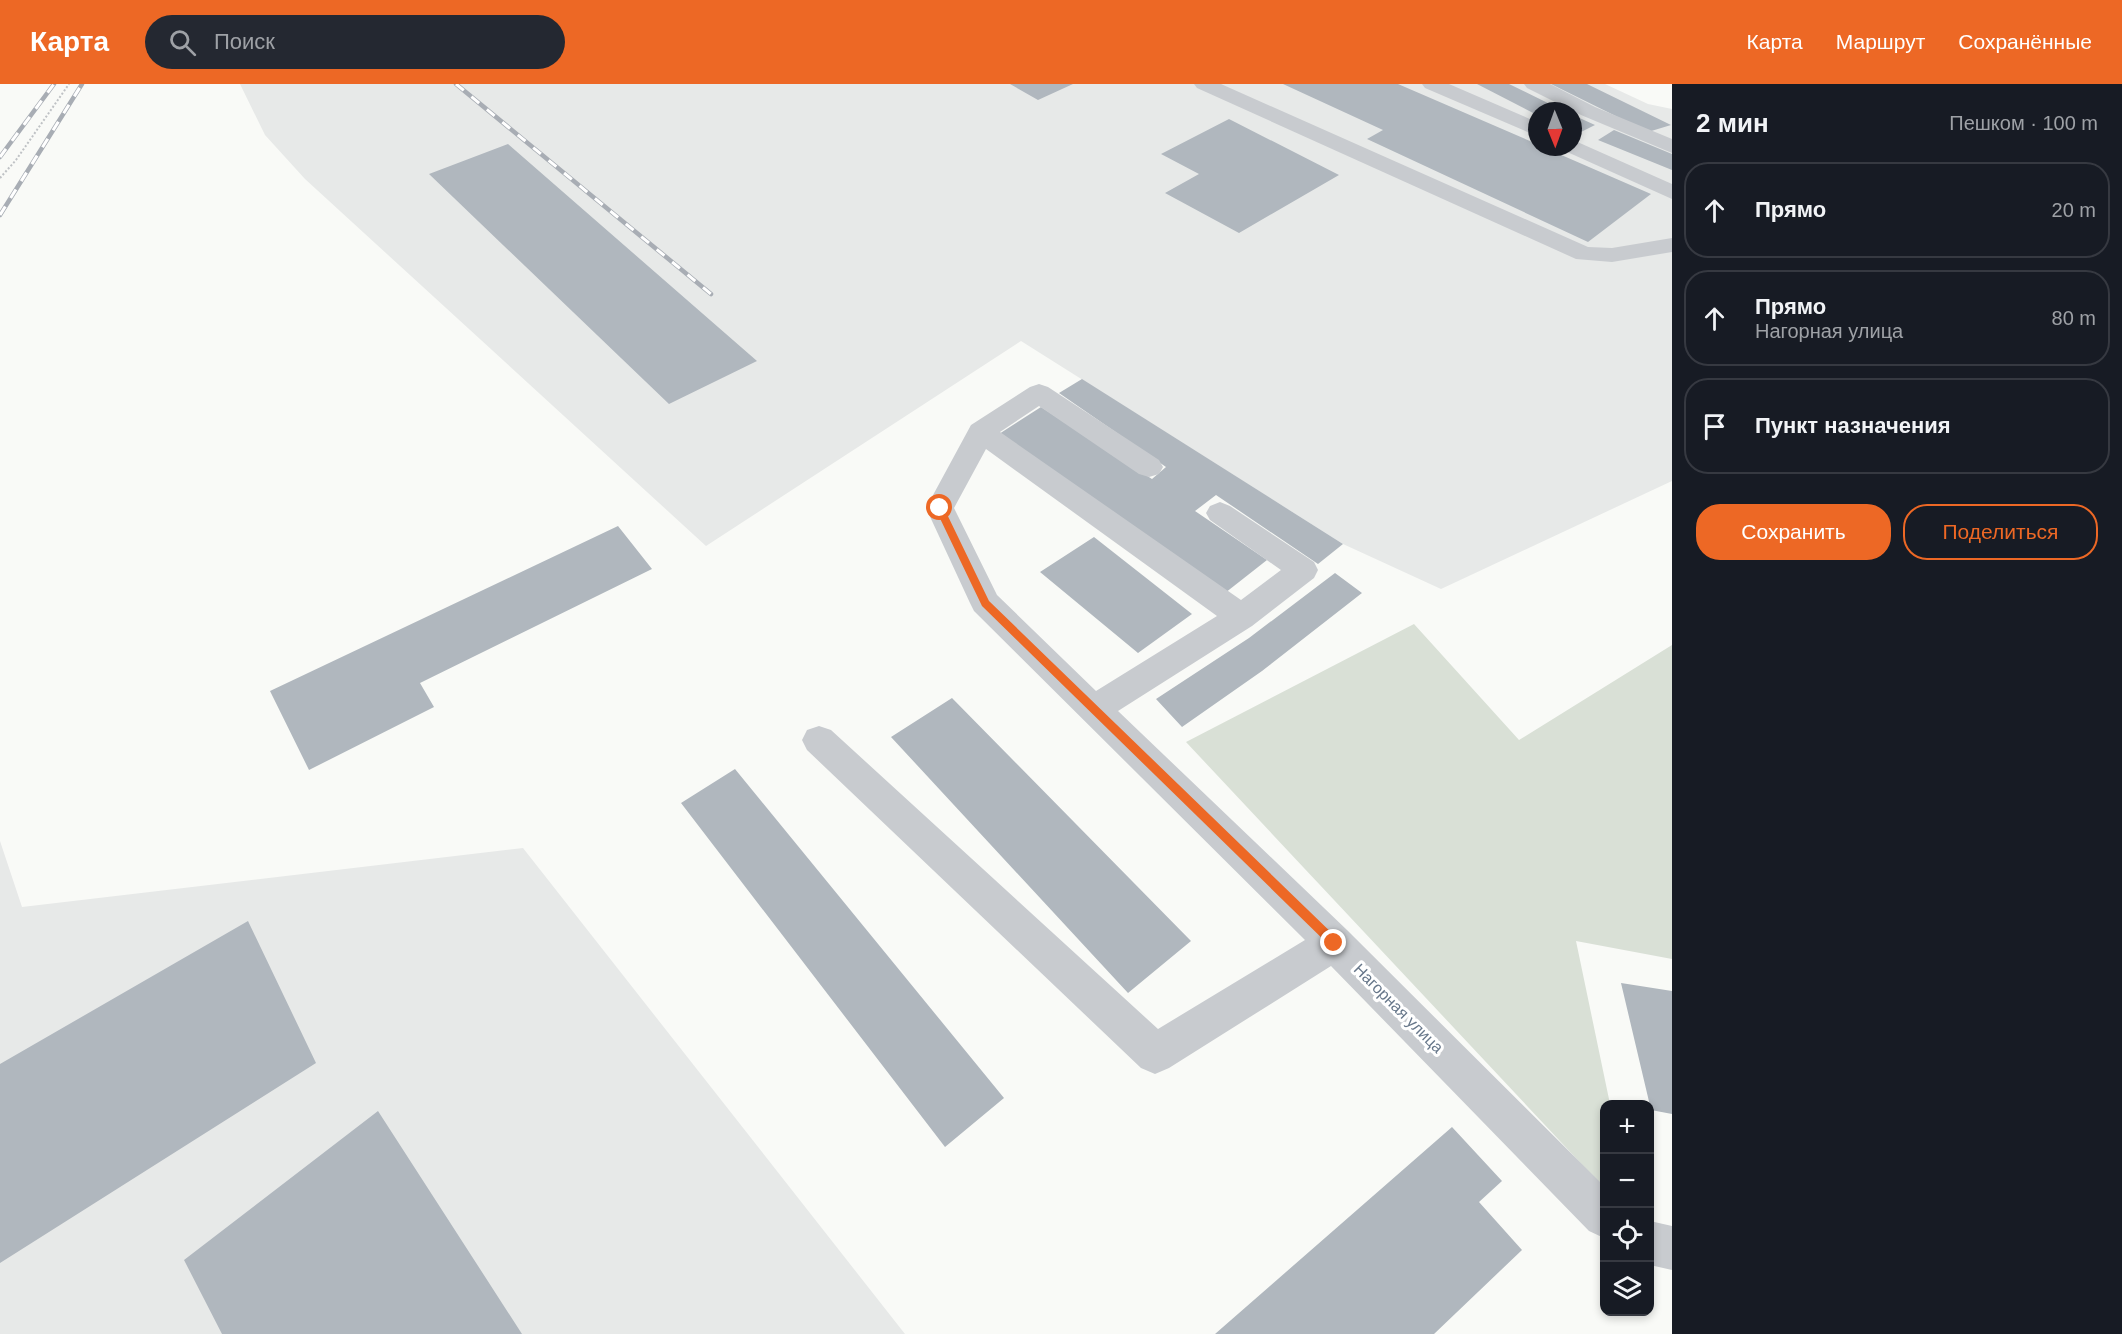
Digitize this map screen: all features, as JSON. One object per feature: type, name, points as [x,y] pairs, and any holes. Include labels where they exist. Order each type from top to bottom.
[{"type":"lane","points":[[1204,84],[1584,254],[1612,255],[1672,245]]},
{"type":"lane","points":[[1432,84],[1528,126]]},
{"type":"lane","points":[[1534,84],[1588,111],[1672,147]]},
{"type":"lane","points":[[1582,150],[1672,192]]},
{"type":"lane","points":[[1149,467],[1039,393],[981,432],[1241,617]]},
{"type":"lane","name":"Нагорная улица","points":[[981,432],[940,508],[985,603],[1334,943],[1600,1210]]},
{"type":"lane","points":[[1094,709],[1241,617],[1303,570],[1220,513]]},
{"type":"lane","points":[[819,740],[1155,1054],[1334,943]]},
{"type":"lane","points":[[1654,1244],[1672,1248]]},
{"type":"path","points":[[0,178],[16,160],[69,84]]},
{"type":"shaded area","points":[[240,84],[1605,84],[1648,104],[1672,109],[1672,481],[1441,589],[1343,544],[1021,341],[706,546],[305,179],[265,135]]},
{"type":"shaded area","points":[[1414,624],[1519,740],[1672,645],[1672,959],[1576,941],[1609,1100],[1600,1100],[1600,1184],[1186,742]]},
{"type":"shaded area","points":[[0,841],[22,907],[523,848],[905,1334],[0,1334]]},
{"type":"building","points":[[1010,84],[1073,84],[1038,100]]},
{"type":"building","points":[[1283,84],[1398,84],[1528,140],[1528,156],[1564,156],[1651,194],[1588,242],[1367,139],[1383,130]]},
{"type":"building","points":[[1477,84],[1509,84],[1546,102],[1528,102],[1528,110]]},
{"type":"building","points":[[1551,84],[1587,84],[1671,125],[1648,132]]},
{"type":"building","points":[[1229,119],[1339,175],[1239,233],[1165,193],[1199,174],[1161,154]]},
{"type":"building","points":[[1582,119],[1595,125],[1582,132]]},
{"type":"building","points":[[1614,130],[1672,154],[1672,170],[1598,140]]},
{"type":"building","points":[[508,144],[757,361],[669,404],[429,174]]},
{"type":"building","points":[[1082,379],[1343,544],[1318,564],[1216,495],[1195,511],[1267,560],[1225,593],[999,434],[1041,407],[1152,479],[1166,467],[1059,393]]},
{"type":"building","points":[[618,526],[652,569],[420,683],[434,707],[309,770],[270,691]]},
{"type":"building","points":[[1094,537],[1192,614],[1138,653],[1040,572]]},
{"type":"building","points":[[1335,573],[1362,593],[1262,671],[1182,727],[1156,699],[1249,638]]},
{"type":"building","points":[[952,698],[1191,941],[1128,993],[891,737]]},
{"type":"building","points":[[735,769],[1004,1098],[945,1147],[681,803]]},
{"type":"building","points":[[248,921],[316,1063],[0,1263],[0,1064]]},
{"type":"building","points":[[1621,983],[1672,991],[1672,1114],[1654,1111],[1654,1100],[1649,1100]]},
{"type":"building","points":[[378,1111],[522,1334],[222,1334],[184,1260]]},
{"type":"building","points":[[1452,1127],[1502,1181],[1479,1202],[1522,1250],[1434,1334],[1215,1334]]},
{"type":"railway","points":[[0,157],[54,84]]},
{"type":"railway","points":[[0,215],[82,84]]},
{"type":"railway","points":[[456,84],[711,294]]},
{"type":"route","points":[[940,508],[985,603],[1334,943]]}]
